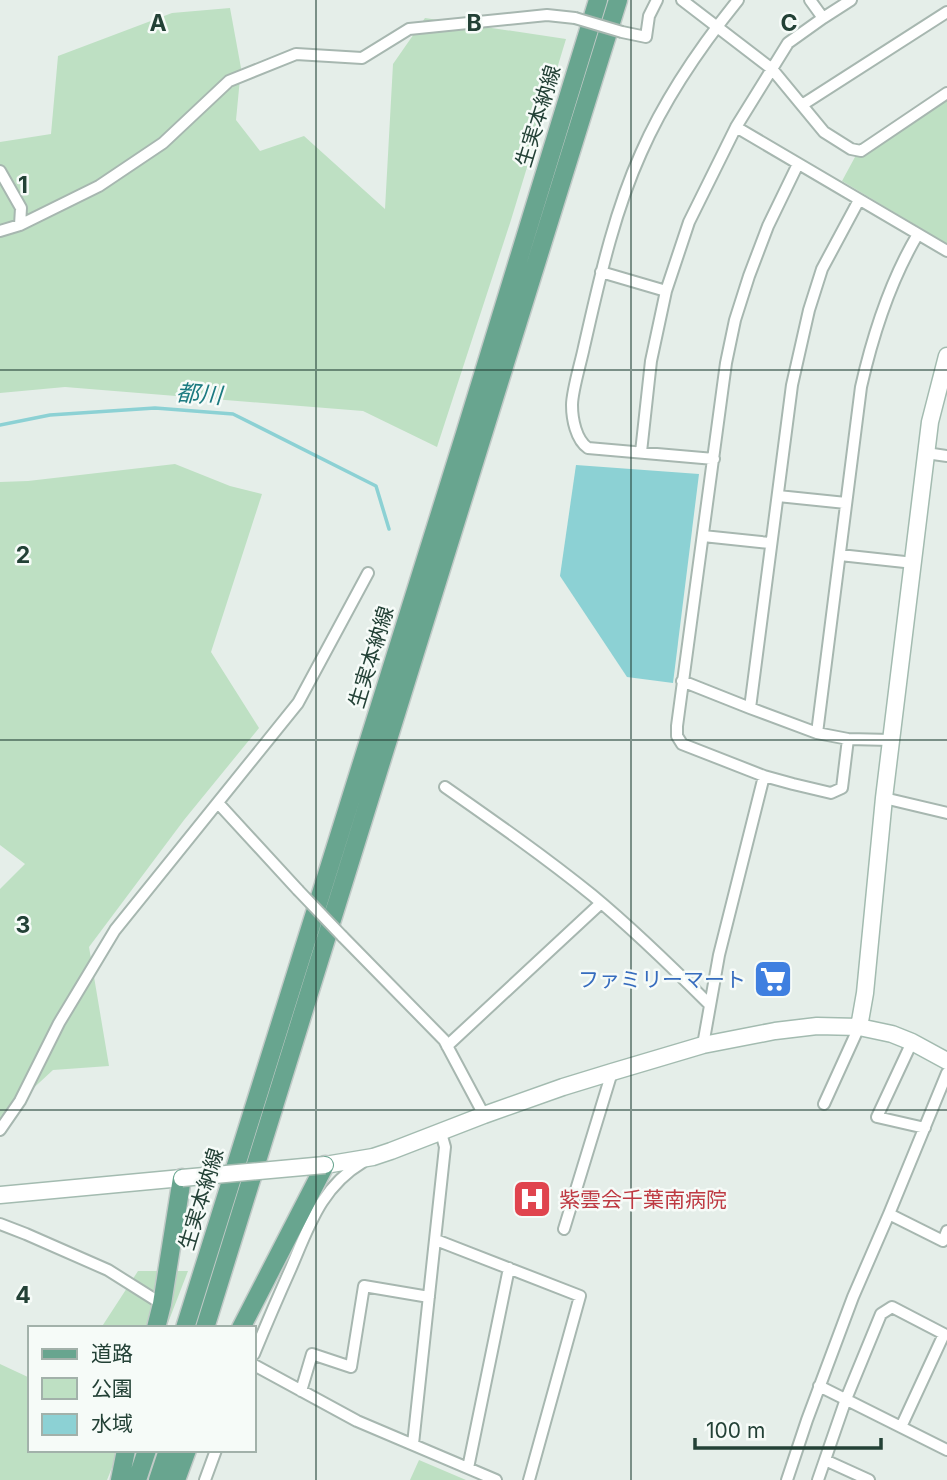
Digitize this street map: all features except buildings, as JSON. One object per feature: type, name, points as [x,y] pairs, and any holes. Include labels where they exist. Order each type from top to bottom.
[{"type":"main road","name":"生実本納線","points":[[186,1326],[598,0]]},
{"type":"main road","name":"生実本納線","points":[[206,1326],[618,0]]},
{"type":"main road","points":[[242,1326],[325,1165]]},
{"type":"main road","points":[[156,1326],[182,1178]]},
{"type":"main road","points":[[120,1480],[126,1452]]},
{"type":"main road","points":[[138,1480],[146,1452]]},
{"type":"main road","points":[[158,1480],[166,1452]]},
{"type":"main road","points":[[176,1480],[186,1452]]},
{"type":"street","points":[[0,231],[20,225],[99,186],[163,143],[229,81],[296,54],[362,58],[409,29],[547,15],[575,18],[646,37],[649,16],[657,0]]},
{"type":"street","points":[[682,0],[772,69],[824,132],[851,149],[861,151],[947,93]]},
{"type":"street","points":[[714,459],[588,448],[581,443],[576,429],[572,403],[601,272],[619,207],[641,153],[670,96],[717,26],[738,0]]},
{"type":"street","points":[[810,0],[823,18]]},
{"type":"street","points":[[640,452],[651,361],[666,291],[689,222],[736,127],[788,43],[851,0]]},
{"type":"street","points":[[802,105],[947,12]]},
{"type":"street","points":[[736,127],[947,251]]},
{"type":"street","points":[[798,164],[768,226],[735,320],[726,363],[682,681],[677,736],[682,744],[764,776],[831,793],[842,788],[848,738]]},
{"type":"street","points":[[0,171],[21,208],[20,225]]},
{"type":"street","points":[[750,708],[792,385],[809,310],[822,269],[859,200]]},
{"type":"street","points":[[817,733],[856,416],[867,361],[889,294],[918,234]]},
{"type":"street","points":[[601,272],[666,291]]},
{"type":"street","points":[[824,1104],[859,1027],[930,422],[947,356]]},
{"type":"street","points":[[926,453],[947,456]]},
{"type":"street","points":[[778,496],[846,503]]},
{"type":"street","points":[[704,537],[770,544]]},
{"type":"street","points":[[839,555],[914,563]]},
{"type":"street","points":[[0,1130],[20,1101],[59,1023],[115,930],[298,703],[368,573]]},
{"type":"street","points":[[682,681],[817,733],[891,740]]},
{"type":"street","points":[[703,1045],[719,955],[764,776]]},
{"type":"street","points":[[445,787],[520,840],[601,903],[709,1005]]},
{"type":"street","points":[[884,798],[947,813]]},
{"type":"street","points":[[218,803],[298,890],[444,1040],[484,1115]]},
{"type":"street","points":[[447,1046],[601,903]]},
{"type":"street","points":[[0,1195],[325,1165],[373,1157],[484,1115],[612,1072],[703,1045],[798,1028],[859,1027],[892,1034],[947,1061]]},
{"type":"street","points":[[912,1042],[877,1116],[925,1128]]},
{"type":"street","points":[[564,1229],[612,1072]]},
{"type":"street","points":[[787,1480],[853,1297],[947,1073]]},
{"type":"street","points":[[413,1444],[445,1147],[441,1133]]},
{"type":"street","points":[[256,1349],[316,1209],[332,1187],[350,1170],[373,1157]]},
{"type":"street","points":[[889,1214],[943,1241],[947,1231]]},
{"type":"street","points":[[0,1224],[108,1270],[162,1304]]},
{"type":"street","points":[[436,1240],[580,1296],[529,1480]]},
{"type":"street","points":[[468,1468],[509,1268]]},
{"type":"street","points":[[301,1391],[312,1354],[351,1367],[364,1286],[429,1297]]},
{"type":"street","points":[[818,1480],[846,1399],[881,1314],[892,1307],[946,1335],[901,1427]]},
{"type":"street","points":[[256,1367],[356,1421],[496,1480]]},
{"type":"street","points":[[819,1386],[947,1450]]},
{"type":"street","points":[[205,1480],[215,1452]]},
{"type":"street","points":[[825,1460],[869,1480]]},
{"type":"green space","points":[[230,8],[241,68],[236,120],[260,151],[304,136],[385,209],[393,64],[425,18],[566,39],[511,220],[437,447],[363,411],[65,387],[0,393],[0,142],[51,134],[58,56],[172,13]]},
{"type":"green space","points":[[947,97],[947,244],[842,181],[855,157]]},
{"type":"green space","points":[[175,464],[230,486],[262,494],[211,652],[259,728],[184,820],[89,947],[109,1066],[53,1070],[0,1119],[0,889],[25,864],[0,845],[0,482]]},
{"type":"green space","points":[[138,1271],[188,1271],[167,1326],[102,1326]]},
{"type":"green space","points":[[0,1364],[28,1377],[28,1452],[118,1452],[107,1480],[0,1480]]},
{"type":"green space","points":[[419,1460],[466,1480],[410,1480]]},
{"type":"water","points":[[576,465],[699,474],[673,683],[627,677],[560,576]]},
{"type":"waterway","name":"都川","points":[[0,425],[50,415],[155,408],[233,414],[376,486],[389,529]]},
{"type":"place","name":"ファミリーマート","points":[[773,979]]},
{"type":"place","name":"紫雲会千葉南病院","points":[[532,1199]]}]
